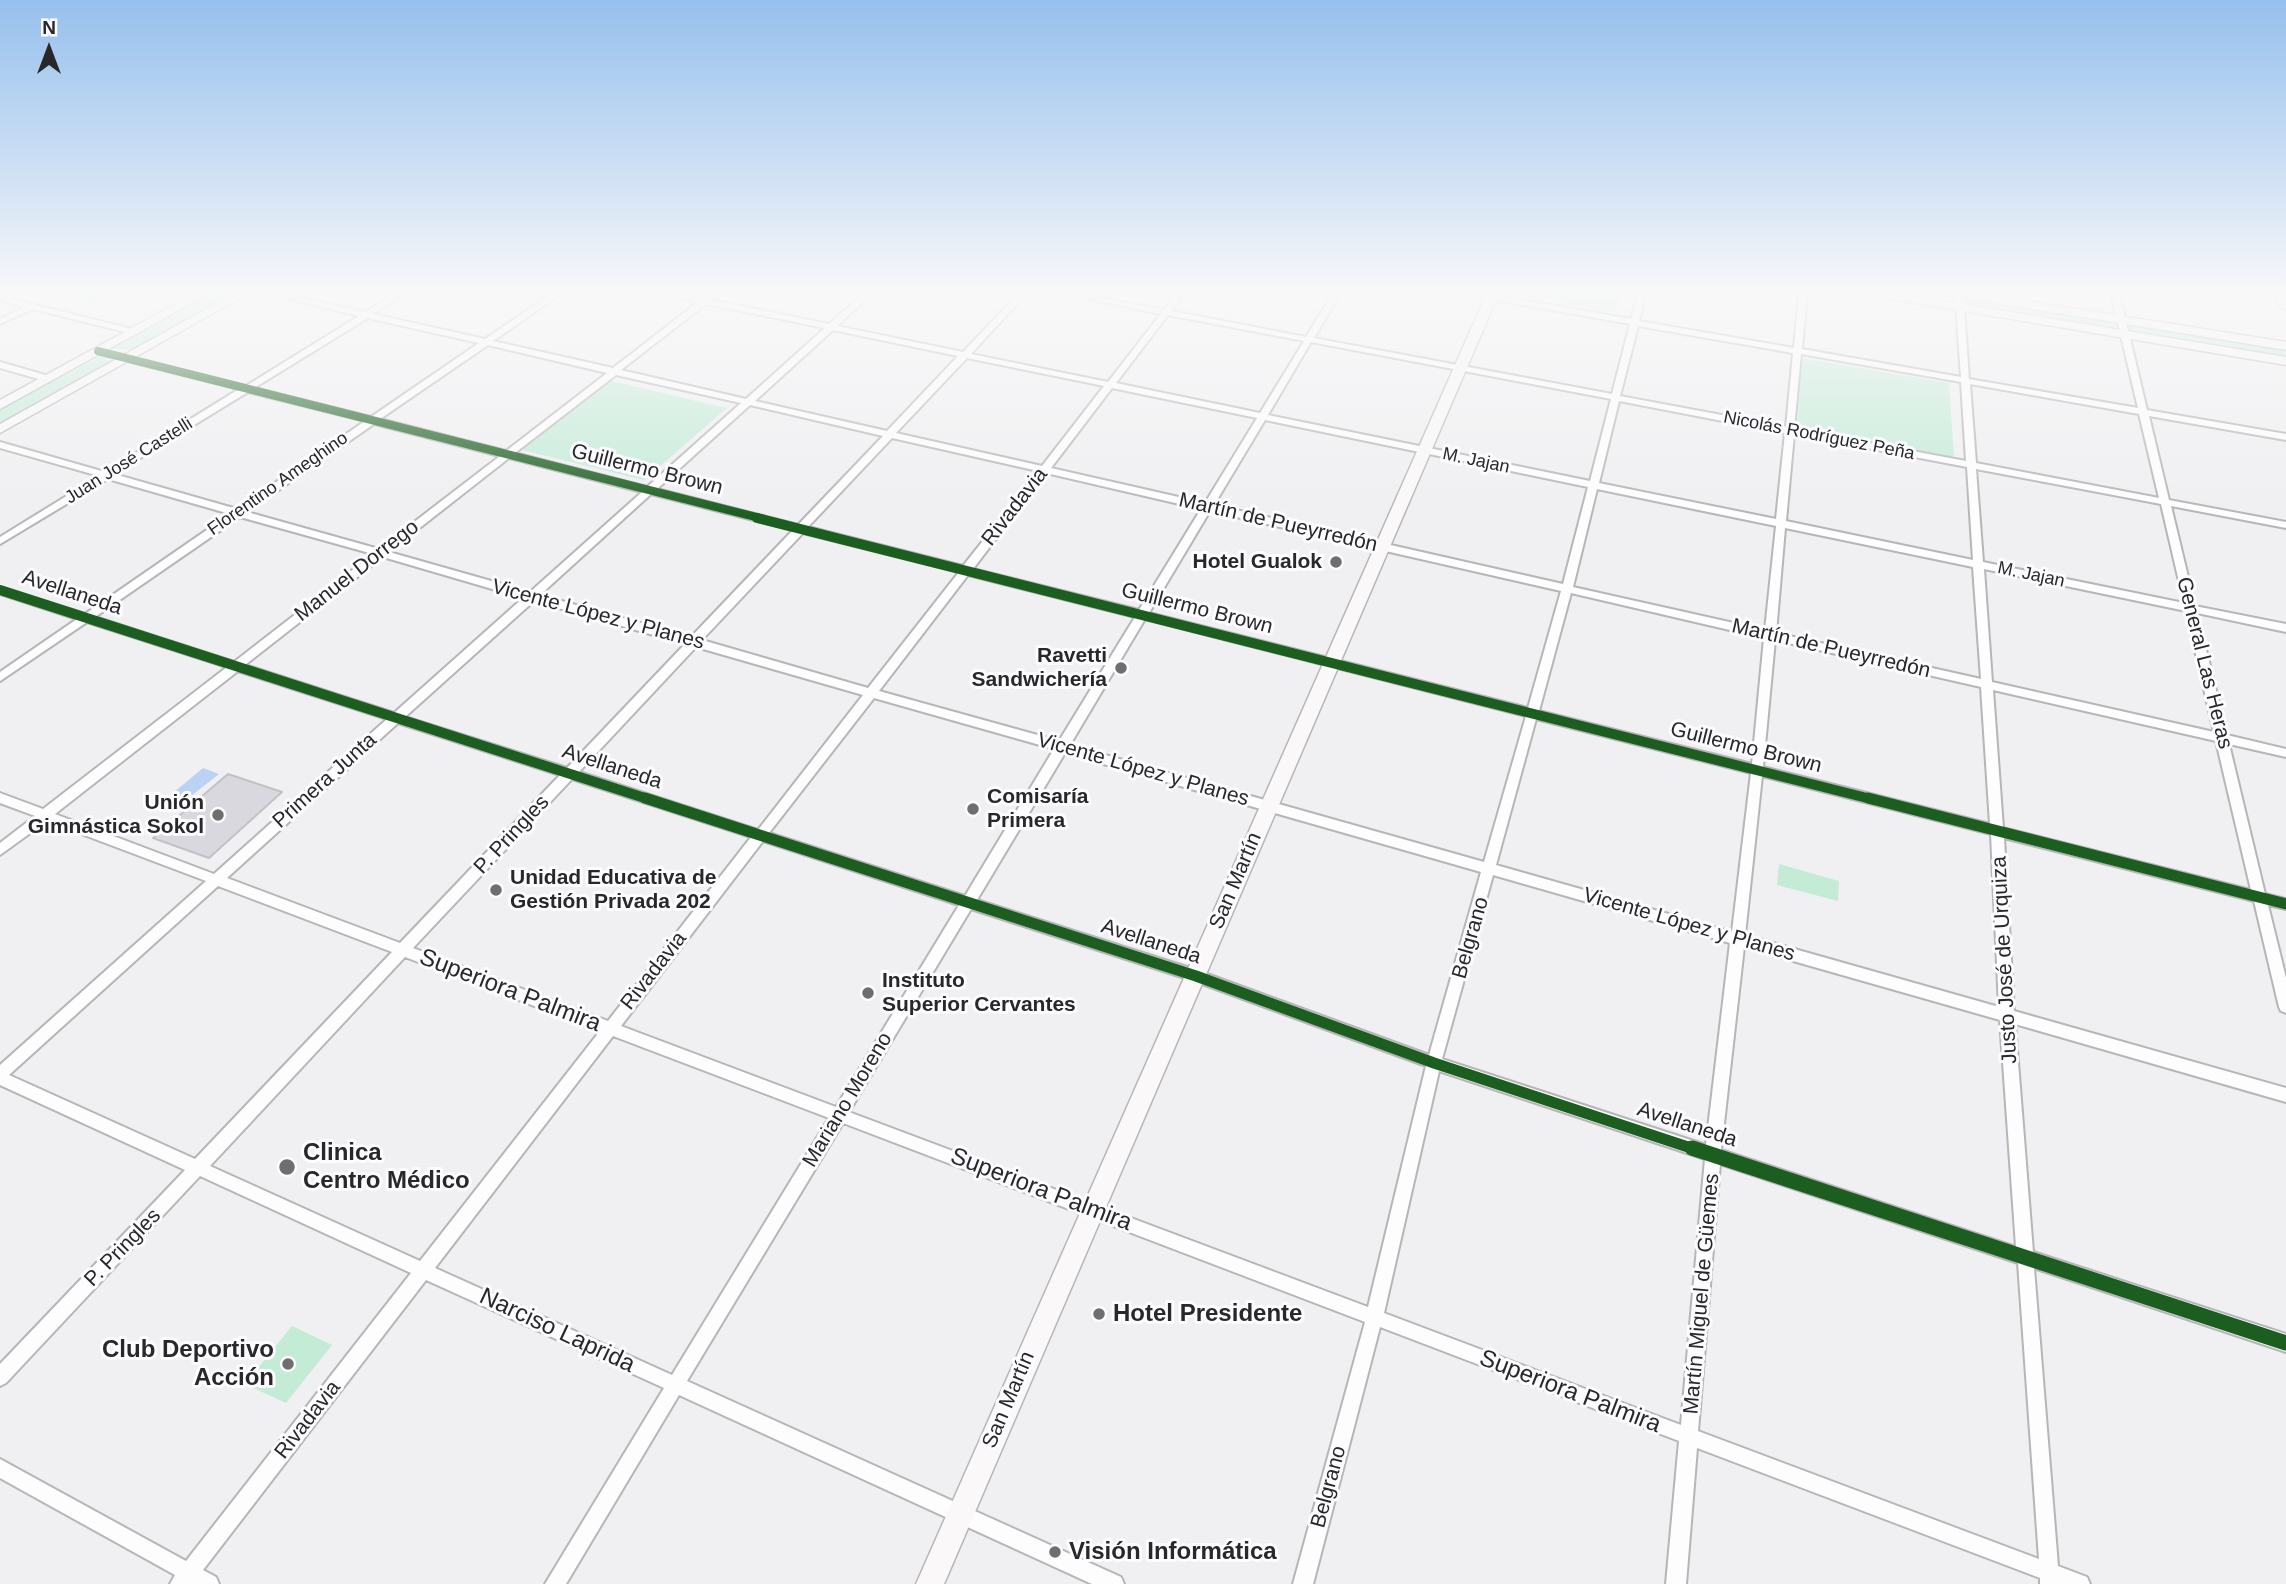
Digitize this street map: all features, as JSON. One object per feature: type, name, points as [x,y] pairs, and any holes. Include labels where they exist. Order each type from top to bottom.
[{"type":"main road","points":[[0,405],[70,367]]},
{"type":"main road","points":[[0,429],[111,367]]},
{"type":"main road","name":"San Martín","points":[[930,1584],[1461,368]]},
{"type":"street","points":[[7,367],[49,379]]},
{"type":"street","name":"Guillermo Brown","points":[[162,367],[2286,904]]},
{"type":"street","name":"Juan José Castelli","points":[[0,541],[283,367]]},
{"type":"street","name":"Florentino Ameghino","points":[[0,677],[450,367]]},
{"type":"street","name":"Martín de Pueyrredón","points":[[592,367],[2286,753]]},
{"type":"street","name":"Manuel Dorrego","points":[[0,850],[505,454],[621,367]]},
{"type":"street","name":"Primera Junta","points":[[0,1076],[216,878],[787,367]]},
{"type":"street","name":"P. Pringles","points":[[0,1377],[955,367]]},
{"type":"street","name":"M. Jajan","points":[[1023,367],[2286,628]]},
{"type":"street","name":"Rivadavia","points":[[185,1578],[1124,367]]},
{"type":"street","name":"Mariano Moreno","points":[[555,1584],[1292,367]]},
{"type":"street","name":"Nicolás Rodríguez Peña","points":[[1455,367],[2286,525]]},
{"type":"street","name":"Belgrano","points":[[1303,1584],[1374,1318],[1434,1063],[1491,868],[1624,367]]},
{"type":"street","name":"Martín Miguel de Güemes","points":[[1676,1584],[1691,1438],[1713,1154],[1757,770],[1796,367]]},
{"type":"street","points":[[1890,367],[2286,437]]},
{"type":"street","name":"Justo José de Urquiza","points":[[1964,367],[1997,831],[2007,1016],[2049,1578]]},
{"type":"street","name":"General Las Heras","points":[[2133,367],[2286,1007]]},
{"type":"street","name":"Vicente López y Planes","points":[[0,445],[2286,1096]]},
{"type":"street","name":"Avellaneda","points":[[0,590],[1196,976],[1434,1063],[2286,1343]]},
{"type":"street","name":"Superiora Palmira","points":[[0,798],[1092,1209],[2049,1578],[2080,1584]]},
{"type":"street","name":"Narciso Laprida","points":[[0,1076],[198,1170],[424,1269],[1114,1584]]},
{"type":"street","points":[[0,1468],[185,1578],[209,1584]]},
{"type":"green space","points":[[81,367],[103,367],[0,425],[0,408]]},
{"type":"green space","points":[[1801,367],[1854,367],[1949,383],[1954,457],[1797,428]]},
{"type":"green space","points":[[611,381],[727,408],[644,480],[522,450]]},
{"type":"green space","points":[[1779,864],[1839,881],[1838,901],[1777,885]]},
{"type":"green space","name":"Club Deportivo Acción","points":[[292,1326],[332,1345],[286,1403],[245,1384]]},
{"type":"water","points":[[203,768],[219,774],[181,804],[166,799]]},
{"type":"building","name":"Unión Gimnástica Sokol","points":[[228,774],[282,792],[209,858],[153,838]]},
{"type":"cycle path","points":[[161,367],[2286,904]]},
{"type":"cycle path","points":[[0,590],[1196,976],[1434,1063],[2286,1343]]},
{"type":"place","name":"Hotel Gualok","points":[[1336,562]]},
{"type":"place","name":"Ravetti Sandwichería","points":[[1121,668]]},
{"type":"place","name":"Comisaría Primera","points":[[973,809]]},
{"type":"place","name":"Unión Gimnástica Sokol","points":[[218,815]]},
{"type":"place","name":"Unidad Educativa de Gestión Privada 202","points":[[496,890]]},
{"type":"place","name":"Instituto Superior Cervantes","points":[[868,993]]},
{"type":"place","name":"Clinica Centro Médico","points":[[287,1167]]},
{"type":"place","name":"Hotel Presidente","points":[[1099,1314]]},
{"type":"place","name":"Club Deportivo Acción","points":[[288,1364]]},
{"type":"place","name":"Visión Informática","points":[[1055,1552]]}]
